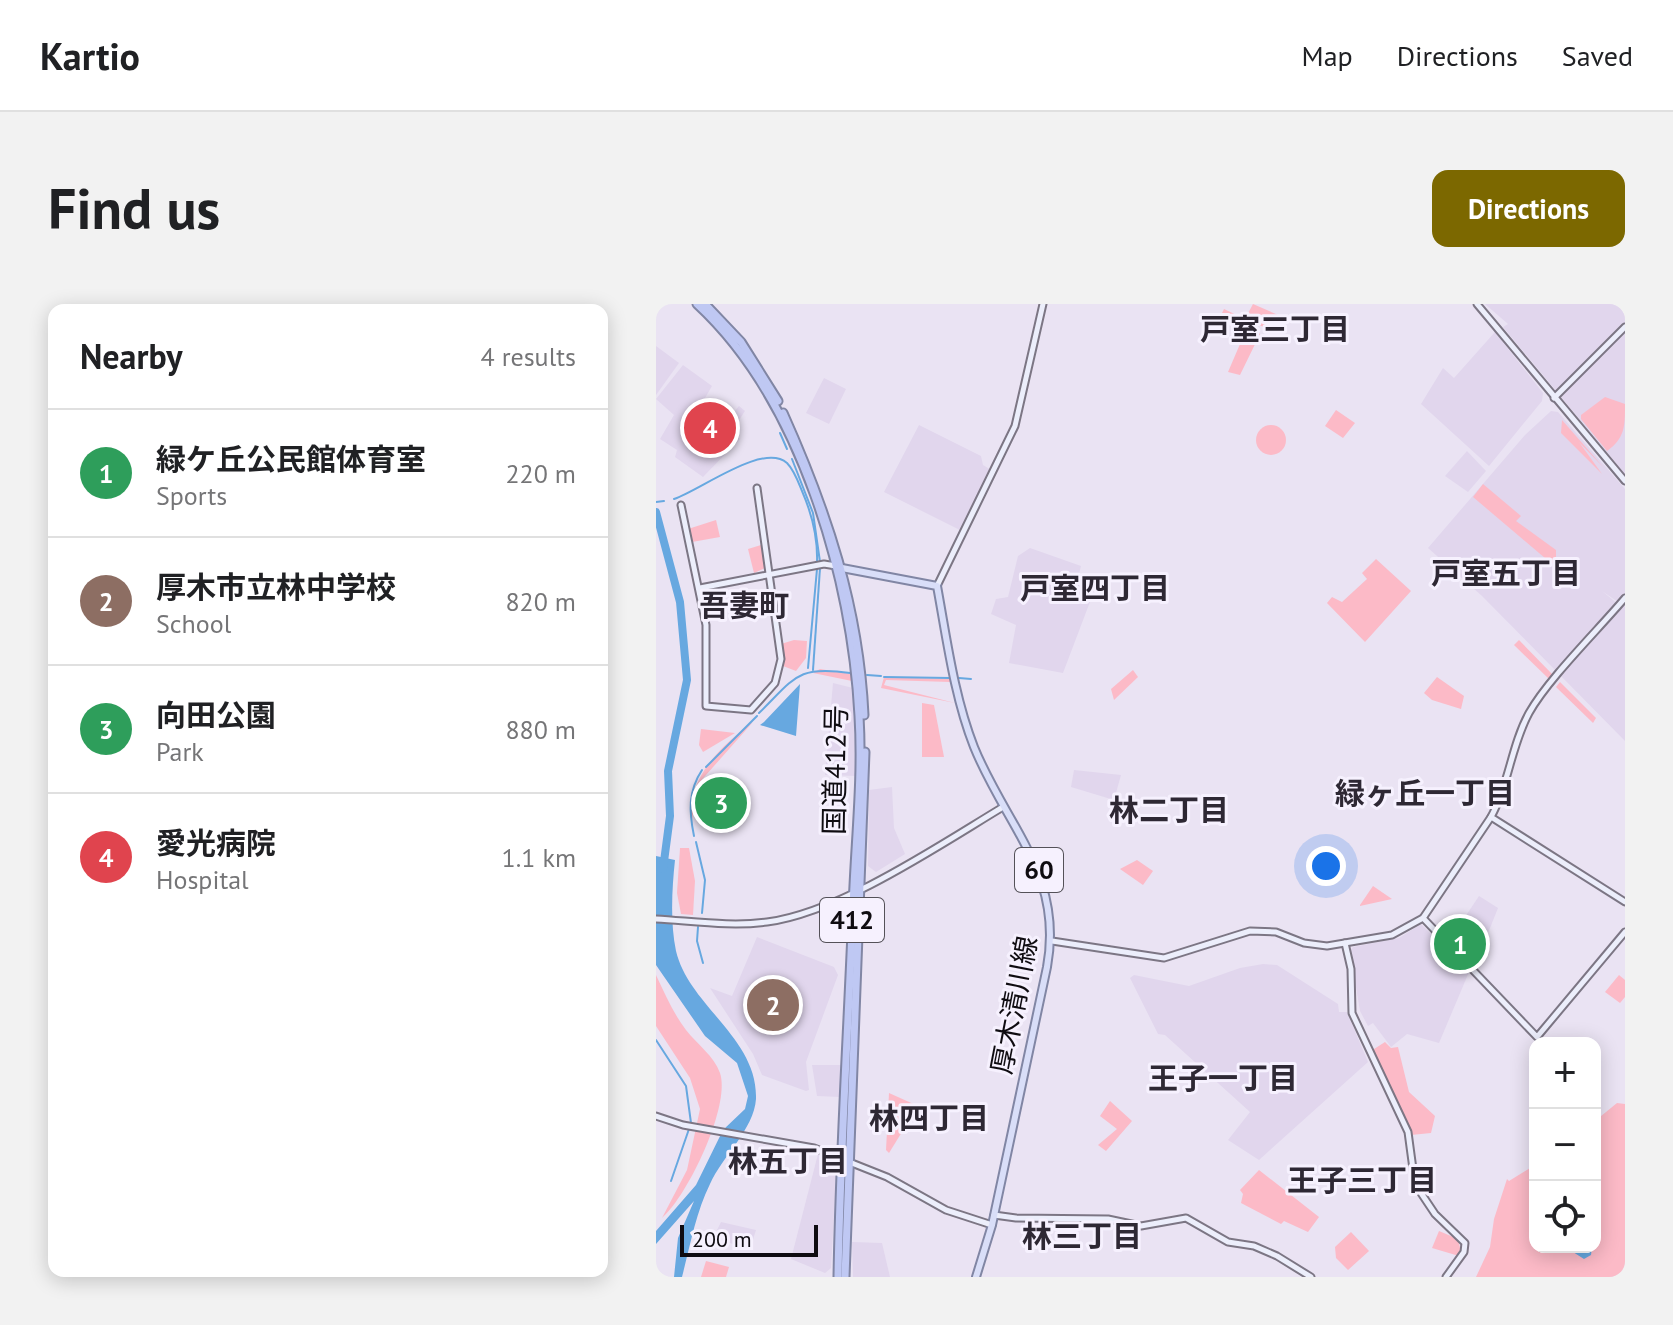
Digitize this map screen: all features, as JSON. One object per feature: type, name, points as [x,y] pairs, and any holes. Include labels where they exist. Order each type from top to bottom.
[{"type":"highway","name":"国道412号","points":[[697,304],[744,355],[775,406],[819,510],[839,567]]},
{"type":"highway","name":"国道412号","points":[[705,304],[735,335],[771,387],[825,511],[854,618],[863,685],[865,753],[838,1277]]},
{"type":"highway","name":"国道412号","points":[[845,1277],[846,1161]]},
{"type":"main road","points":[[839,567],[937,586]]},
{"type":"main road","name":"厚木清川線","points":[[937,586],[962,707],[982,765],[1040,873],[1047,892],[1052,941],[992,1225],[976,1277]]},
{"type":"street","points":[[937,586],[1007,448],[1021,406],[1043,304]]},
{"type":"street","points":[[1477,304],[1625,481]]},
{"type":"street","points":[[1554,398],[1625,327]]},
{"type":"street","points":[[681,505],[700,588],[708,653],[706,706],[751,710],[775,683],[781,659],[757,488]]},
{"type":"street","points":[[700,588],[821,564],[839,567]]},
{"type":"street","points":[[1052,941],[1164,958],[1250,931],[1276,932],[1317,946],[1392,935],[1423,918],[1491,817],[1529,712],[1625,598]]},
{"type":"street","points":[[656,919],[745,923],[789,918],[857,890],[1003,807]]},
{"type":"street","points":[[1491,817],[1625,902]]},
{"type":"street","points":[[1423,918],[1537,1037],[1625,932]]},
{"type":"street","points":[[1345,943],[1351,969],[1352,1013],[1408,1132],[1415,1184],[1435,1214],[1465,1243],[1464,1252],[1446,1277]]},
{"type":"street","points":[[656,1116],[690,1126],[814,1148],[887,1177],[946,1210],[992,1225]]},
{"type":"street","points":[[994,1215],[1108,1219],[1141,1226],[1186,1218],[1228,1242],[1246,1244],[1275,1255],[1311,1277]]},
{"type":"shaded area","points":[[1253,304],[1278,315],[1267,328],[1250,322],[1248,328],[1260,334],[1240,375],[1228,372],[1246,330],[1220,317],[1224,309],[1245,319]]},
{"type":"shaded area","points":[[1485,304],[1625,304],[1625,474],[1503,327],[1508,324]]},
{"type":"shaded area","points":[[1495,332],[1543,393],[1542,401],[1489,466],[1421,404],[1443,368],[1454,378]]},
{"type":"shaded area","points":[[656,346],[679,363],[656,395]]},
{"type":"shaded area","points":[[683,365],[712,386],[705,398],[730,417],[739,406],[745,411],[731,432],[740,439],[703,477],[675,457],[677,450],[660,439],[674,415],[656,399]]},
{"type":"shaded area","points":[[824,378],[846,389],[829,424],[806,413]]},
{"type":"shaded area","points":[[1605,397],[1625,404],[1623,431],[1607,451],[1581,419],[1581,415]]},
{"type":"shaded area","points":[[1336,410],[1355,423],[1343,438],[1325,426]]},
{"type":"shaded area","points":[[1551,411],[1558,412],[1625,489],[1625,594],[1618,602],[1602,591],[1618,604],[1625,597],[1625,741],[1482,596],[1428,548],[1525,435]]},
{"type":"shaded area","points":[[1562,420],[1604,468],[1579,442],[1602,474],[1561,433]]},
{"type":"shaded area","points":[[919,425],[981,456],[983,465],[993,471],[962,531],[884,492]]},
{"type":"shaded area","points":[[1271,425],[1277,426],[1285,434],[1285,446],[1277,454],[1271,455],[1265,454],[1257,446],[1256,440],[1257,434],[1265,426]]},
{"type":"shaded area","points":[[1467,451],[1486,471],[1468,492],[1445,476]]},
{"type":"shaded area","points":[[1483,484],[1521,516],[1516,521],[1556,550],[1556,559],[1552,564],[1473,497]]},
{"type":"shaded area","points":[[716,520],[720,537],[692,542],[688,529]]},
{"type":"shaded area","points":[[761,545],[765,568],[754,573],[748,549]]},
{"type":"shaded area","points":[[1030,548],[1081,566],[1078,578],[1096,586],[1063,673],[1009,663],[1016,625],[991,614],[996,599],[1008,597],[1018,556]]},
{"type":"shaded area","points":[[1376,559],[1411,591],[1365,642],[1327,603],[1332,597],[1342,602],[1367,579],[1362,573]]},
{"type":"shaded area","points":[[794,640],[807,641],[806,658],[796,671],[783,666],[781,644]]},
{"type":"shaded area","points":[[1519,640],[1552,674],[1550,680],[1514,645]]},
{"type":"shaded area","points":[[820,669],[851,674],[852,681],[813,673]]},
{"type":"shaded area","points":[[1133,670],[1138,677],[1114,700],[1111,689]]},
{"type":"shaded area","points":[[884,677],[951,679],[950,682],[886,680],[884,685],[955,703],[881,688]]},
{"type":"shaded area","points":[[1437,677],[1464,696],[1461,709],[1432,700],[1424,693]]},
{"type":"shaded area","points":[[1560,682],[1596,718],[1593,723],[1556,687]]},
{"type":"shaded area","points":[[833,683],[853,688],[856,776],[825,775]]},
{"type":"shaded area","points":[[922,703],[934,705],[944,757],[922,757]]},
{"type":"shaded area","points":[[753,722],[698,784],[692,820],[692,805],[695,790],[700,777],[718,752]]},
{"type":"shaded area","points":[[701,729],[735,733],[703,752],[699,745]]},
{"type":"shaded area","points":[[1074,770],[1121,775],[1114,800],[1071,787]]},
{"type":"shaded area","points":[[705,782],[747,799],[737,823],[698,808],[701,786]]},
{"type":"shaded area","points":[[892,787],[894,828],[905,854],[876,872],[868,866],[869,790]]},
{"type":"shaded area","points":[[680,848],[689,848],[695,881],[693,915],[681,914],[677,893]]},
{"type":"shaded area","points":[[1137,860],[1153,871],[1143,885],[1120,869]]},
{"type":"shaded area","points":[[1373,886],[1392,899],[1360,906],[1360,905]]},
{"type":"shaded area","points":[[1479,896],[1498,908],[1486,938],[1461,923]]},
{"type":"shaded area","points":[[1421,924],[1469,972],[1439,1043],[1407,1034],[1391,1047],[1373,1023],[1368,1026],[1360,1011],[1350,951],[1353,947],[1399,938]]},
{"type":"shaded area","points":[[757,937],[834,967],[838,975],[806,1062],[809,1090],[806,1091],[762,1075],[753,1054],[710,988],[732,996]]},
{"type":"shaded area","points":[[1277,965],[1338,1004],[1339,1012],[1347,1012],[1368,1062],[1259,1160],[1228,1140],[1250,1112],[1165,1035],[1158,1034],[1130,978],[1134,975],[1189,986],[1240,968]]},
{"type":"shaded area","points":[[656,975],[681,1024],[717,1067],[722,1088],[713,1128],[694,1172],[662,1218],[687,1170],[700,1109],[690,1078],[656,1026]]},
{"type":"shaded area","points":[[1619,975],[1625,980],[1625,997],[1620,1003],[1605,992]]},
{"type":"shaded area","points":[[1385,1042],[1391,1048],[1398,1047],[1409,1092],[1435,1116],[1431,1133],[1411,1135],[1371,1051]]},
{"type":"shaded area","points":[[812,1065],[843,1065],[840,1097],[817,1096]]},
{"type":"shaded area","points":[[889,1093],[918,1106],[889,1153],[886,1150]]},
{"type":"shaded area","points":[[1110,1101],[1132,1121],[1106,1151],[1098,1145],[1117,1129],[1100,1116]]},
{"type":"shaded area","points":[[1617,1103],[1625,1104],[1625,1277],[1476,1277],[1490,1247],[1494,1219],[1507,1179],[1509,1181],[1529,1169],[1529,1253],[1601,1253],[1601,1116]]},
{"type":"shaded area","points":[[818,1154],[837,1162],[831,1268],[825,1273],[791,1259]]},
{"type":"shaded area","points":[[1259,1170],[1319,1217],[1308,1232],[1284,1221],[1281,1224],[1241,1203],[1243,1194],[1240,1190]]},
{"type":"shaded area","points":[[721,1222],[756,1230],[750,1249],[713,1238]]},
{"type":"shaded area","points":[[1439,1231],[1458,1239],[1459,1256],[1432,1248]]},
{"type":"shaded area","points":[[1351,1232],[1369,1251],[1348,1270],[1336,1258],[1335,1247]]},
{"type":"shaded area","points":[[852,1242],[882,1243],[890,1277],[853,1277]]},
{"type":"shaded area","points":[[706,1261],[729,1267],[726,1277],[701,1277]]},
{"type":"water","points":[[800,684],[796,736],[760,725],[764,722]]},
{"type":"water","points":[[656,856],[675,860],[673,928],[683,971],[746,1058],[754,1077],[756,1099],[750,1121],[705,1195],[682,1277],[674,1277],[678,1238],[694,1201],[656,1244],[656,1231],[696,1185],[723,1130],[745,1109],[748,1096],[737,1063],[705,1036],[656,965]]},
{"type":"water","points":[[1575,1253],[1591,1253],[1584,1259]]},
{"type":"waterway","points":[[780,433],[787,449]]},
{"type":"waterway","points":[[674,499],[748,463],[776,458],[792,469],[806,500],[815,535],[817,563]]},
{"type":"waterway","points":[[792,459],[813,513],[820,562]]},
{"type":"waterway","points":[[656,502],[664,501]]},
{"type":"waterway","points":[[656,512],[680,602],[687,680],[668,771],[670,816],[663,869]]},
{"type":"waterway","points":[[813,670],[820,568]]},
{"type":"waterway","points":[[808,668],[817,569]]},
{"type":"waterway","points":[[759,713],[790,683],[807,673],[850,673]]},
{"type":"waterway","points":[[867,675],[881,676]]},
{"type":"waterway","points":[[884,677],[950,678]]},
{"type":"waterway","points":[[959,678],[971,679]]},
{"type":"waterway","points":[[706,767],[757,716]]},
{"type":"waterway","points":[[694,836],[691,802],[702,770]]},
{"type":"waterway","points":[[696,842],[705,880],[702,913]]},
{"type":"waterway","points":[[698,927],[697,941],[703,963]]},
{"type":"waterway","points":[[656,1040],[686,1086],[691,1123]]},
{"type":"waterway","points":[[671,1181],[689,1129]]},
{"type":"place","name":"愛光病院","points":[[710,428]]},
{"type":"place","name":"向田公園","points":[[721,803]]},
{"type":"place","name":"緑ケ丘公民館体育室","points":[[1460,944]]},
{"type":"place","name":"厚木市立林中学校","points":[[773,1005]]},
{"type":"district","name":"戸室三丁目","points":[[1275,330]]},
{"type":"district","name":"戸室五丁目","points":[[1506,574]]},
{"type":"district","name":"戸室四丁目","points":[[1095,589]]},
{"type":"district","name":"吾妻町","points":[[744,606]]},
{"type":"district","name":"緑ヶ丘一丁目","points":[[1425,794]]},
{"type":"district","name":"林二丁目","points":[[1169,811]]},
{"type":"district","name":"王子一丁目","points":[[1223,1079]]},
{"type":"district","name":"林四丁目","points":[[929,1119]]},
{"type":"district","name":"林五丁目","points":[[788,1162]]},
{"type":"district","name":"王子三丁目","points":[[1362,1181]]},
{"type":"district","name":"林三丁目","points":[[1082,1237]]}]
